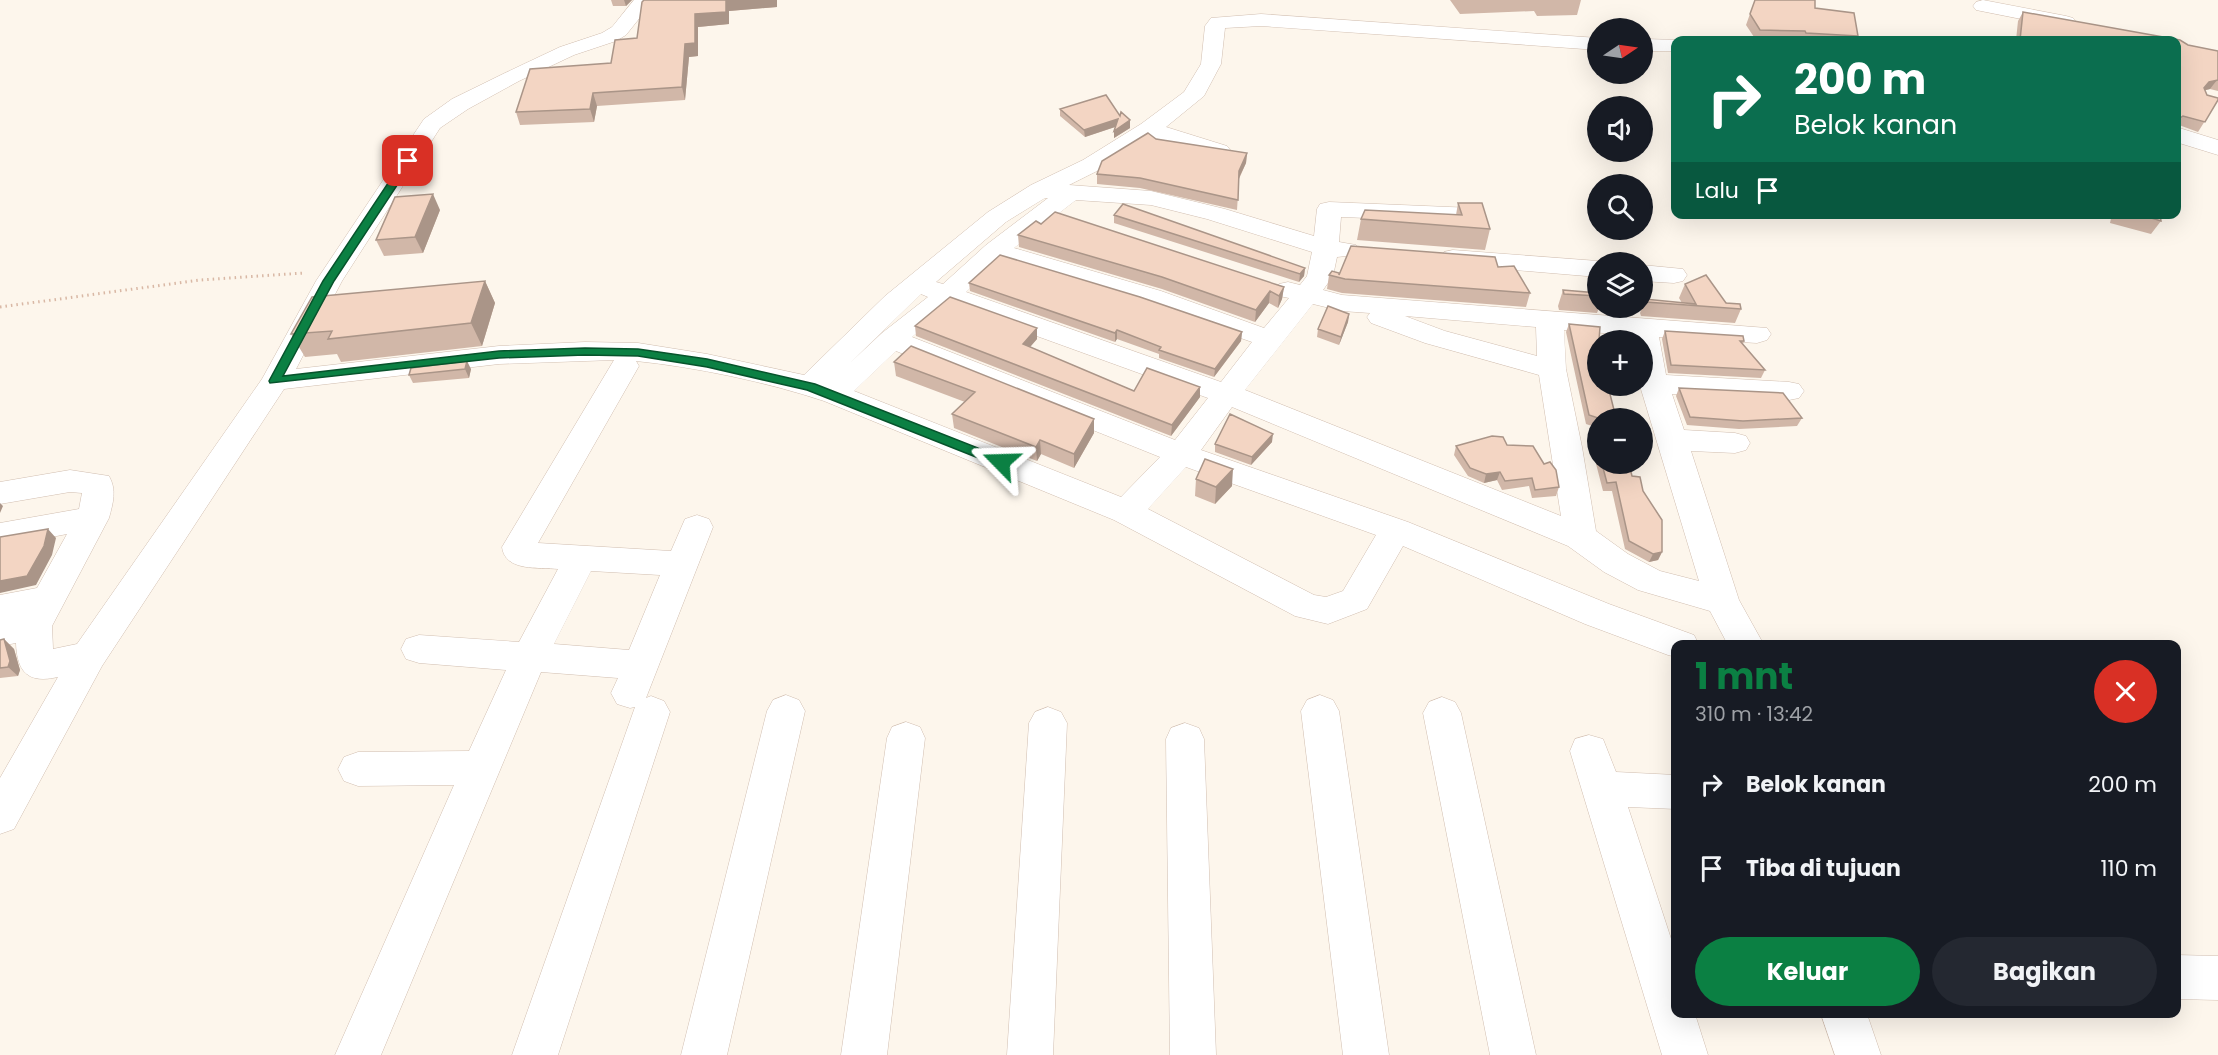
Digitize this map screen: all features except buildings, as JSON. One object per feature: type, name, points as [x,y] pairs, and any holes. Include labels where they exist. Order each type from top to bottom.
[{"type":"street","points":[[0,814],[89,656],[275,381],[335,271],[432,124],[460,104],[512,77],[567,51],[609,37],[619,31],[644,0]]},
{"type":"street","points":[[1983,6],[2085,25]]},
{"type":"street","points":[[822,390],[895,302],[997,218],[1052,206],[1091,165],[1149,129],[1192,96],[1211,64],[1215,27],[1223,20],[1261,20],[1416,33],[1587,43]]},
{"type":"street","points":[[1653,45],[1671,45]]},
{"type":"street","points":[[1149,129],[1219,151]]},
{"type":"street","points":[[2181,136],[2218,148]]},
{"type":"street","points":[[822,390],[892,339],[946,296],[995,250],[1072,191],[1151,198],[1216,214],[1326,248],[1374,252]]},
{"type":"street","points":[[1126,512],[1181,454],[1320,276],[1326,248],[1329,209],[1473,215]]},
{"type":"street","points":[[995,250],[1151,297],[1269,339]]},
{"type":"street","points":[[1432,256],[1587,268]]},
{"type":"street","points":[[1653,274],[1674,275]]},
{"type":"street","points":[[1261,281],[1306,296],[1342,303],[1643,328],[1757,334]]},
{"type":"street","points":[[917,284],[1227,394],[1580,537],[1616,563],[1650,581],[1722,601]]},
{"type":"street","points":[[1342,303],[1435,337],[1551,369]]},
{"type":"street","points":[[1550,321],[1551,369],[1567,447],[1580,537]]},
{"type":"street","points":[[1643,328],[1654,384],[1722,601],[1743,640]]},
{"type":"street","points":[[892,339],[1181,454],[1396,530],[1627,627],[1671,642]]},
{"type":"street","points":[[275,381],[499,355],[585,351],[638,352],[684,359],[822,390],[1126,512],[1306,607],[1328,611],[1355,600],[1396,530]]},
{"type":"street","points":[[626,366],[519,547],[522,554],[682,564]]},
{"type":"street","points":[[1654,384],[1789,391]]},
{"type":"street","points":[[1671,440],[1735,442]]},
{"type":"street","points":[[0,493],[70,481],[98,484],[98,499],[93,518],[41,613],[35,661],[44,666],[89,656]]},
{"type":"street","points":[[0,535],[93,518]]},
{"type":"street","points":[[535,1055],[641,690],[682,564],[697,527]]},
{"type":"street","points":[[358,1055],[530,656],[580,558]]},
{"type":"street","points":[[0,608],[41,613]]},
{"type":"street","points":[[0,632],[41,613]]},
{"type":"street","points":[[419,649],[530,656],[641,690]]},
{"type":"street","points":[[704,1055],[786,711]]},
{"type":"street","points":[[1320,711],[1366,1055]]},
{"type":"street","points":[[1442,713],[1513,1055]]},
{"type":"street","points":[[1030,1055],[1048,723]]},
{"type":"street","points":[[864,1055],[906,738]]},
{"type":"street","points":[[1185,739],[1193,1055]]},
{"type":"street","points":[[1589,751],[1602,789],[1661,930],[1671,980]]},
{"type":"street","points":[[358,769],[480,768]]},
{"type":"street","points":[[1602,789],[1671,792]]},
{"type":"street","points":[[2181,977],[2218,978]]},
{"type":"street","points":[[1679,1018],[1686,1055]]},
{"type":"street","points":[[1845,1018],[1858,1055]]},
{"type":"path","points":[[0,307],[200,280],[335,271]]},
{"type":"route","points":[[408,161],[329,281],[275,381],[499,355],[585,351],[638,352],[707,363],[765,378],[810,386],[1001,462]]}]
